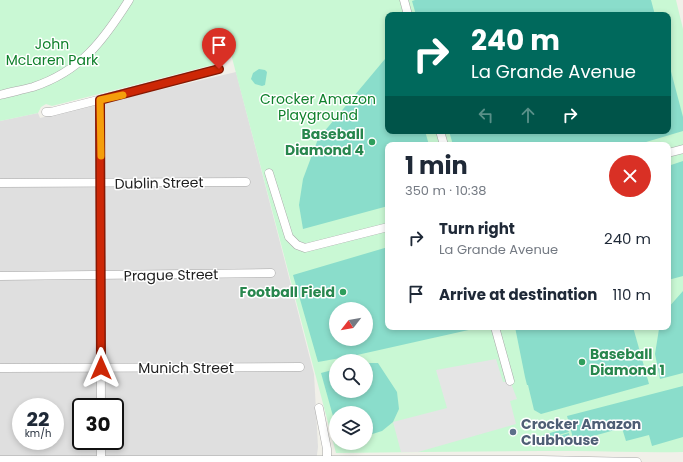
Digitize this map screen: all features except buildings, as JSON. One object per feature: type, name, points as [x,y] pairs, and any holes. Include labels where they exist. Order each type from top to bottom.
[{"type":"street","points":[[0,95],[33,87],[57,77],[77,64],[99,43],[129,0]]},
{"type":"street","points":[[404,0],[407,12]]},
{"type":"street","points":[[46,112],[100,100],[219,69]]},
{"type":"street","points":[[100,100],[101,398]]},
{"type":"street","points":[[671,152],[683,149]]},
{"type":"street","points":[[269,173],[289,237],[297,246],[305,248],[385,229]]},
{"type":"street","name":"Dublin Street","points":[[0,183],[246,182]]},
{"type":"street","name":"Prague Street","points":[[0,276],[271,273]]},
{"type":"street","points":[[496,330],[510,381]]},
{"type":"street","name":"Munich Street","points":[[0,368],[300,367]]},
{"type":"street","points":[[319,408],[327,449],[327,461]]},
{"type":"street","points":[[101,450],[101,461]]},
{"type":"street","points":[[0,460],[636,462]]},
{"type":"shaded area","points":[[651,0],[654,12],[415,12],[412,1]]},
{"type":"shaded area","name":"Baseball Diamond 4","points":[[385,59],[385,134],[426,134],[428,142],[385,142],[385,207],[303,229],[299,205],[303,179],[318,139]]},
{"type":"shaded area","points":[[259,69],[267,72],[265,85],[262,86],[255,84],[251,79],[253,73]]},
{"type":"shaded area","points":[[671,71],[683,117],[683,131],[646,142],[452,142],[450,134],[671,134]]},
{"type":"shaded area","points":[[236,72],[314,374],[318,447],[316,462],[0,462],[0,121],[38,113],[40,118]]},
{"type":"shaded area","points":[[683,161],[683,276],[671,279],[671,165]]},
{"type":"shaded area","name":"Football Field","points":[[385,248],[385,330],[469,330],[361,354],[329,354],[329,360],[318,362],[293,275]]},
{"type":"shaded area","points":[[683,291],[683,373],[660,379],[655,354],[659,330],[671,330],[671,305]]},
{"type":"shaded area","name":"Baseball Diamond 1","points":[[516,330],[634,330],[649,384],[541,414],[534,410],[525,377]]},
{"type":"shaded area","points":[[496,359],[503,382],[510,381],[517,399],[510,401],[516,424],[418,452],[401,452],[393,422],[447,408],[436,370]]},
{"type":"shaded area","points":[[373,363],[378,363],[397,392],[399,409],[393,422],[382,431],[373,434],[373,406],[330,406],[321,373],[329,371],[329,398],[373,398]]},
{"type":"shaded area","points":[[683,386],[683,437],[652,446],[649,435],[626,441],[622,428],[572,442],[571,439],[573,438],[567,416]]},
{"type":"shaded area","points":[[567,428],[569,432],[544,439],[543,435]]},
{"type":"shaded area","points":[[569,433],[570,437],[546,444],[545,440]]},
{"type":"green space","name":"Crocker Amazon Playground","points":[[0,0],[676,0],[683,29],[683,452],[544,451],[336,453],[335,450],[373,450],[373,406],[329,406],[329,426],[231,54],[220,63],[52,106],[46,104],[41,107],[38,113],[0,121]]},
{"type":"slow traffic","points":[[101,156],[100,100],[123,95]]},
{"type":"place","name":"Baseball Diamond 4","points":[[372,142]]},
{"type":"place","name":"Football Field","points":[[343,292]]},
{"type":"place","name":"Baseball Diamond 1","points":[[582,362]]},
{"type":"place","name":"Crocker Amazon Clubhouse","points":[[513,432]]},
{"type":"route","points":[[101,368],[100,100],[219,69]]},
{"type":"park label","name":"John McLaren Park","points":[[52,52]]}]
